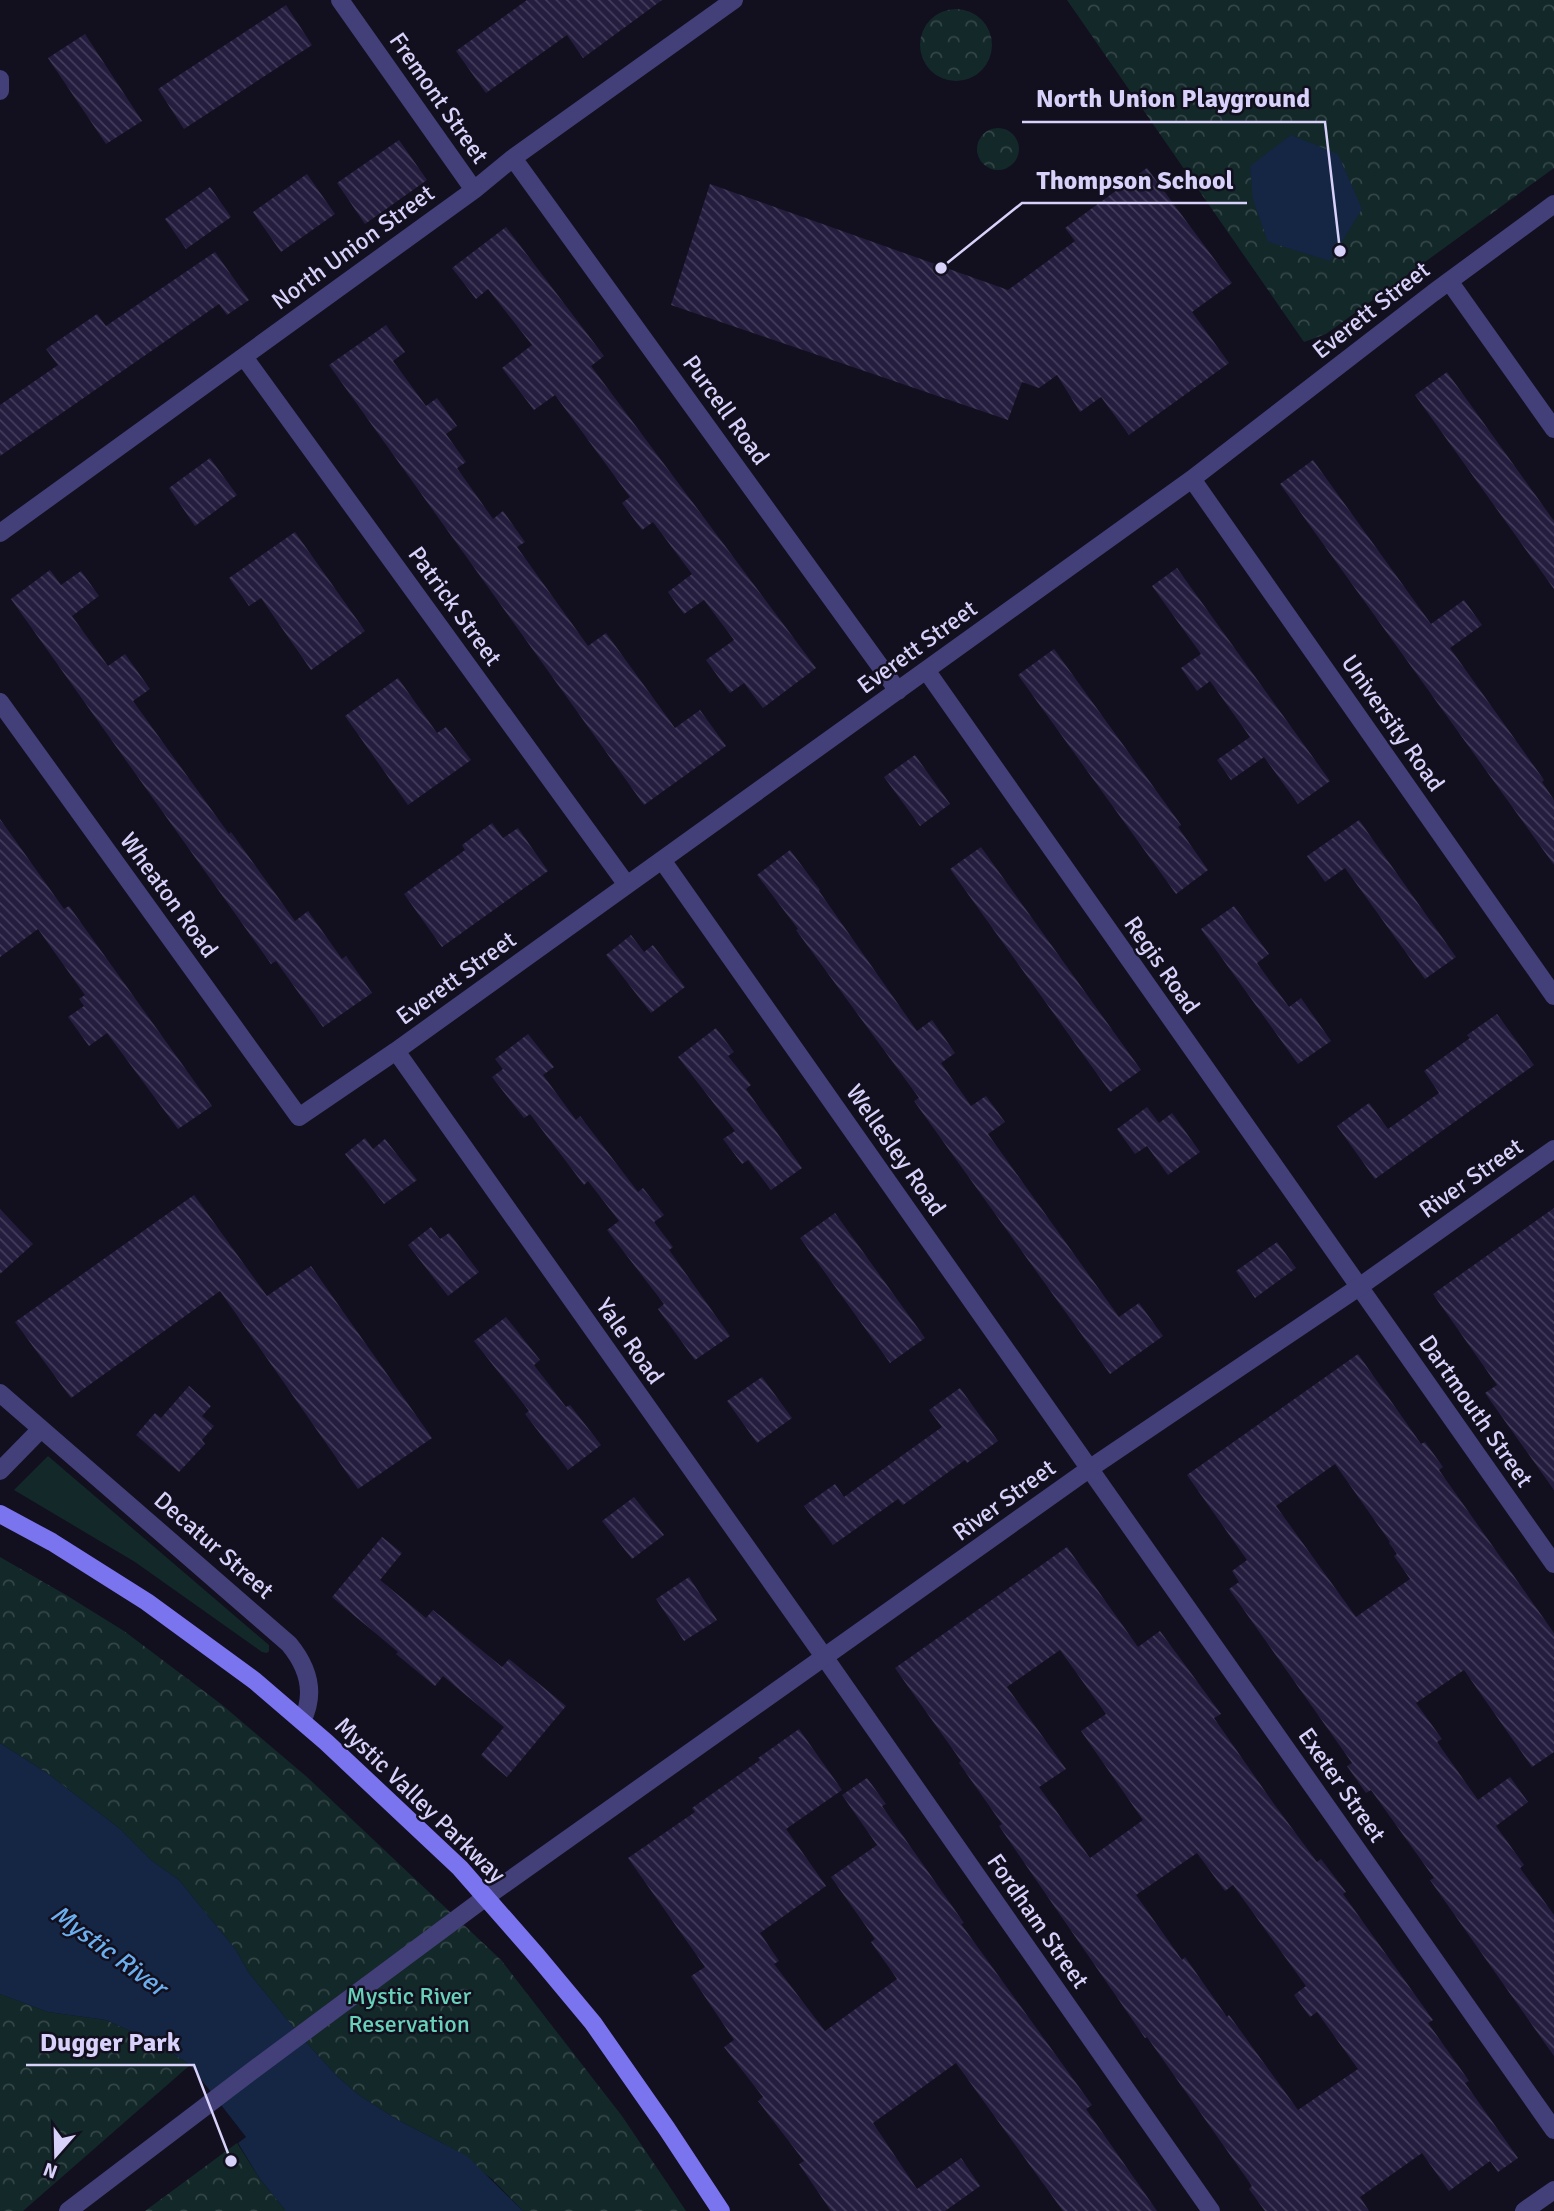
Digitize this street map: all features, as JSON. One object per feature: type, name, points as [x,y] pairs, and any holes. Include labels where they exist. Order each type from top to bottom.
[{"type":"main road","name":"Mystic Valley Parkway","points":[[0,1514],[52,1542],[148,1602],[255,1681],[302,1721],[460,1868],[593,2023],[721,2211]]},
{"type":"street","name":"Fremont Street","points":[[340,0],[474,190]]},
{"type":"street","name":"North Union Street","points":[[0,533],[734,0]]},
{"type":"street","points":[[0,79],[0,91]]},
{"type":"street","name":"Purcell Road","points":[[513,158],[898,691]]},
{"type":"street","name":"Everett Street","points":[[299,1117],[396,1051],[1192,479],[1449,281],[1554,204]]},
{"type":"street","points":[[1449,281],[1554,429]]},
{"type":"street","name":"Patrick Street","points":[[244,356],[627,885]]},
{"type":"street","name":"University Road","points":[[1192,479],[1554,996]]},
{"type":"street","name":"Regis Road","points":[[926,670],[1359,1287]]},
{"type":"street","name":"Wheaton Road","points":[[0,702],[299,1117]]},
{"type":"street","name":"Wellesley Road","points":[[662,860],[1089,1469]]},
{"type":"street","name":"Yale Road","points":[[396,1051],[825,1658]]},
{"type":"street","name":"River Street","points":[[68,2211],[486,1897],[1089,1469],[1359,1287],[1554,1149]]},
{"type":"street","name":"Dartmouth Street","points":[[1359,1287],[1554,1564]]},
{"type":"street","name":"Decatur Street","points":[[0,1393],[289,1644],[308,1674],[310,1696],[302,1721]]},
{"type":"street","points":[[0,1471],[41,1429]]},
{"type":"street","name":"Exeter Street","points":[[1089,1469],[1554,2130]]},
{"type":"street","name":"Fordham Street","points":[[825,1658],[1211,2211]]},
{"type":"street","points":[[1524,2211],[1554,2190]]},
{"type":"green space","points":[[1067,0],[1554,0],[1554,168],[1326,334],[1304,342]]},
{"type":"green space","points":[[956,9],[976,15],[986,25],[992,45],[986,65],[976,75],[956,81],[936,75],[926,65],[920,45],[926,25],[936,15]]},
{"type":"green space","points":[[998,128],[1013,134],[1019,149],[1013,164],[998,170],[983,164],[977,149],[983,134]]},
{"type":"green space","points":[[48,1456],[269,1645],[269,1651],[262,1652],[135,1562],[14,1490]]},
{"type":"green space","name":"Mystic River Reservation","points":[[0,1557],[124,1631],[221,1704],[307,1777],[501,1960],[622,2116],[686,2211],[523,2211],[492,2179],[444,2144],[396,2119],[359,2095],[338,2077],[249,1973],[236,1950],[179,1880],[151,1860],[119,1828],[47,1773],[0,1743]]},
{"type":"green space","points":[[0,1994],[48,2012],[106,2020],[159,2044],[190,2065],[23,2211],[0,2211]]},
{"type":"green space","points":[[237,2143],[260,2179],[286,2211],[145,2211]]},
{"type":"water","points":[[1291,135],[1338,154],[1362,209],[1330,261],[1268,242],[1253,200],[1250,166]]},
{"type":"water","name":"Mystic River","points":[[0,1743],[47,1773],[119,1828],[151,1860],[179,1880],[236,1950],[249,1973],[338,2077],[359,2095],[396,2119],[467,2156],[523,2211],[286,2211],[260,2179],[238,2143],[246,2137],[190,2065],[159,2044],[106,2020],[48,2012],[0,1994]]},
{"type":"building","points":[[527,0],[662,0],[583,58],[567,35],[486,93],[456,51]]},
{"type":"building","points":[[286,5],[312,45],[184,129],[158,89]]},
{"type":"building","points":[[85,34],[142,121],[106,144],[48,58]]},
{"type":"building","points":[[399,140],[427,180],[365,224],[337,183]]},
{"type":"building","points":[[1147,168],[1232,283],[1192,312],[1229,363],[1129,435],[1101,397],[1080,412],[1057,375],[1039,388],[1022,382],[1008,420],[671,305],[710,184],[1008,290],[1075,241],[1065,228]]},
{"type":"building","points":[[307,174],[335,214],[281,252],[253,212]]},
{"type":"building","points":[[210,187],[231,217],[186,249],[165,219]]},
{"type":"building","points":[[506,227],[604,356],[591,366],[816,668],[763,708],[744,683],[730,693],[706,660],[734,640],[704,600],[684,614],[668,592],[692,574],[653,522],[642,530],[622,503],[630,497],[555,395],[534,410],[502,368],[532,345],[488,289],[476,299],[452,268]]},
{"type":"building","points":[[215,252],[249,300],[227,315],[219,304],[0,456],[0,405],[58,365],[46,349],[97,314],[106,326]]},
{"type":"building","points":[[386,325],[405,352],[393,361],[426,406],[437,398],[457,426],[446,434],[466,462],[457,468],[493,519],[503,511],[525,542],[517,547],[588,646],[606,633],[675,728],[700,710],[726,746],[644,805],[329,365]]},
{"type":"building","points":[[1447,372],[1554,521],[1554,589],[1415,395]]},
{"type":"building","points":[[210,458],[237,495],[195,526],[169,488]]},
{"type":"building","points":[[1313,460],[1431,624],[1464,600],[1482,625],[1450,648],[1544,780],[1542,782],[1554,800],[1554,865],[1280,484]]},
{"type":"building","points":[[295,532],[365,631],[311,670],[261,598],[249,606],[229,578]]},
{"type":"building","points":[[1177,568],[1330,781],[1298,804],[1264,757],[1231,780],[1217,760],[1250,737],[1210,681],[1197,691],[1181,668],[1201,654],[1152,586]]},
{"type":"building","points":[[50,570],[61,585],[81,571],[99,596],[72,616],[108,666],[125,654],[150,689],[133,701],[229,834],[231,832],[295,921],[308,911],[342,959],[346,956],[372,993],[323,1027],[276,961],[271,964],[11,599]]},
{"type":"building","points":[[1054,649],[1181,825],[1178,827],[1208,870],[1176,894],[1018,675]]},
{"type":"building","points":[[398,678],[437,733],[446,727],[471,760],[408,805],[345,716]]},
{"type":"building","points":[[915,755],[950,804],[920,826],[884,777]]},
{"type":"building","points":[[0,819],[64,909],[69,906],[212,1106],[178,1129],[107,1033],[89,1046],[68,1017],[84,1006],[79,999],[85,995],[38,929],[0,957]]},
{"type":"building","points":[[1359,820],[1456,957],[1425,979],[1345,868],[1325,882],[1307,856]]},
{"type":"building","points":[[492,823],[503,838],[518,828],[548,871],[442,947],[404,894],[465,850],[462,845]]},
{"type":"building","points":[[981,847],[1141,1070],[1110,1092],[950,869]]},
{"type":"building","points":[[790,850],[917,1031],[932,1020],[955,1053],[941,1063],[971,1106],[986,1096],[1005,1122],[988,1134],[1119,1317],[1139,1303],[1163,1336],[1110,1374],[914,1101],[919,1098],[757,875]]},
{"type":"building","points":[[1234,906],[1269,954],[1257,963],[1289,1007],[1301,998],[1331,1041],[1298,1064],[1201,929]]},
{"type":"building","points":[[631,935],[644,952],[653,945],[685,987],[651,1013],[606,955]]},
{"type":"building","points":[[1497,1014],[1534,1065],[1375,1179],[1337,1126],[1369,1103],[1388,1129],[1439,1093],[1424,1071],[1470,1038],[1467,1035]]},
{"type":"building","points":[[716,1028],[734,1052],[728,1056],[751,1085],[746,1089],[802,1168],[771,1190],[748,1160],[742,1164],[723,1139],[735,1131],[678,1057]]},
{"type":"building","points":[[528,1034],[554,1067],[543,1075],[576,1120],[580,1116],[638,1192],[643,1188],[664,1215],[654,1222],[673,1247],[669,1250],[730,1336],[695,1360],[658,1309],[664,1304],[607,1230],[619,1221],[588,1181],[584,1185],[530,1114],[524,1118],[492,1077],[503,1069],[495,1059]]},
{"type":"building","points":[[1147,1107],[1159,1123],[1172,1113],[1200,1152],[1168,1175],[1147,1146],[1135,1154],[1117,1129]]},
{"type":"building","points":[[365,1138],[373,1149],[385,1139],[417,1180],[384,1204],[345,1154]]},
{"type":"building","points":[[194,1195],[267,1296],[311,1266],[432,1438],[358,1489],[220,1291],[71,1398],[15,1322]]},
{"type":"building","points":[[1554,1208],[1554,1490],[1485,1393],[1497,1385],[1433,1294]]},
{"type":"building","points":[[0,1209],[33,1244],[0,1274]]},
{"type":"building","points":[[835,1213],[925,1338],[890,1363],[800,1238]]},
{"type":"building","points":[[431,1227],[440,1239],[449,1233],[479,1272],[448,1296],[408,1245]]},
{"type":"building","points":[[1277,1242],[1296,1268],[1255,1298],[1236,1271]]},
{"type":"building","points":[[506,1317],[540,1360],[534,1365],[566,1407],[570,1405],[601,1445],[568,1470],[525,1414],[529,1411],[474,1341]]},
{"type":"building","points":[[1358,1354],[1421,1444],[1425,1442],[1443,1467],[1439,1470],[1554,1633],[1554,1752],[1532,1767],[1464,1670],[1416,1703],[1442,1739],[1437,1742],[1478,1800],[1510,1777],[1528,1802],[1496,1826],[1524,1865],[1520,1868],[1554,1915],[1554,2056],[1430,1880],[1434,1878],[1371,1790],[1366,1793],[1347,1766],[1352,1763],[1229,1589],[1239,1582],[1232,1571],[1247,1560],[1187,1475]],"holes":[[[1335,1464],[1397,1554],[1394,1556],[1410,1579],[1356,1617],[1276,1506]]]},
{"type":"building","points":[[762,1377],[792,1418],[757,1443],[727,1401]]},
{"type":"building","points":[[189,1386],[211,1406],[202,1416],[214,1426],[202,1440],[205,1444],[179,1472],[136,1435],[155,1413],[161,1418]]},
{"type":"building","points":[[960,1388],[998,1441],[967,1463],[965,1460],[903,1505],[898,1499],[833,1545],[804,1506],[835,1484],[844,1497],[942,1427],[929,1410]]},
{"type":"building","points":[[634,1497],[664,1535],[632,1559],[602,1521]]},
{"type":"building","points":[[382,1537],[402,1553],[380,1580],[426,1618],[433,1610],[502,1667],[509,1659],[566,1706],[507,1777],[481,1755],[504,1727],[443,1676],[435,1686],[332,1597]]},
{"type":"building","points":[[1067,1547],[1138,1647],[1160,1631],[1221,1714],[1214,1718],[1274,1804],[1317,1862],[1321,1859],[1346,1892],[1343,1894],[1433,2020],[1428,2023],[1469,2081],[1465,2083],[1518,2158],[1498,2172],[1490,2161],[1449,2191],[1422,2153],[1360,2197],[1369,2211],[1265,2211],[1249,2189],[1252,2186],[1147,2037],[1145,2038],[999,1826],[1002,1824],[959,1763],[961,1761],[895,1668]],"holes":[[[1060,1650],[1106,1714],[1081,1731],[1143,1820],[1090,1858],[1039,1787],[1066,1769],[1007,1687]],[[1197,1853],[1225,1891],[1233,1885],[1306,1986],[1294,1995],[1310,2017],[1317,2012],[1358,2069],[1298,2110],[1185,1957],[1182,1960],[1136,1895]]]},
{"type":"building","points":[[689,1577],[717,1620],[684,1641],[656,1599]]},
{"type":"building","points":[[799,1729],[842,1790],[786,1829],[826,1886],[760,1933],[779,1961],[774,1964],[825,2031],[897,1979],[871,1942],[875,1939],[831,1877],[877,1845],[842,1795],[867,1778],[886,1804],[882,1806],[964,1923],[961,1924],[1092,2105],[1086,2109],[1157,2211],[1063,2211],[956,2063],[873,2123],[917,2189],[961,2158],[980,2186],[945,2211],[831,2211],[799,2164],[804,2161],[758,2101],[763,2097],[724,2047],[734,2040],[691,1976],[705,1967],[628,1858],[695,1812],[692,1808]]},
{"type":"place","name":"North Union Playground","points":[[1340,251]]},
{"type":"place","name":"Thompson School","points":[[941,268]]},
{"type":"place","name":"Dugger Park","points":[[231,2161]]}]
